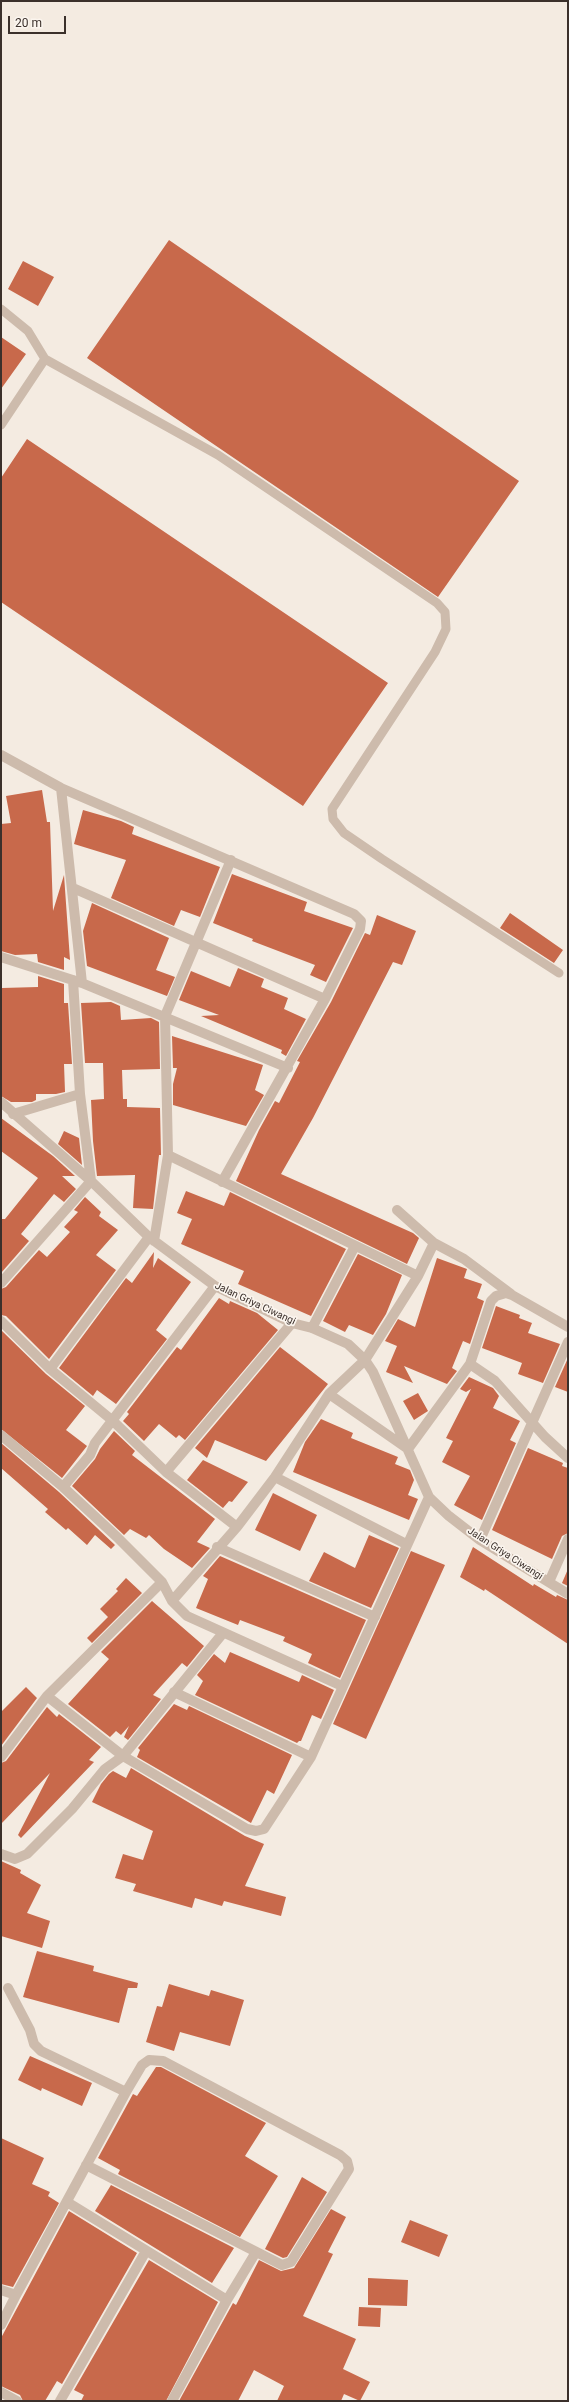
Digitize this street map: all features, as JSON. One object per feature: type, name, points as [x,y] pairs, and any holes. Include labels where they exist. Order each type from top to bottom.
[{"type":"street","points":[[1,755],[62,788],[354,914],[361,921],[360,929],[325,999],[288,1068],[222,1182]]},
{"type":"street","points":[[1,1283],[91,1181],[80,1094],[78,981],[73,888],[62,788]]},
{"type":"street","points":[[50,1368],[152,1239],[168,1155],[165,1016],[198,942],[231,860]]},
{"type":"street","points":[[73,888],[325,999]]},
{"type":"street","points":[[1,957],[78,981],[288,1068]]},
{"type":"street","points":[[13,1114],[80,1094]]},
{"type":"street","name":"Jalan Griya Ciwangi","points":[[1,1102],[91,1181],[152,1239],[215,1286],[292,1323],[312,1328],[348,1344],[365,1360],[381,1388],[429,1497],[449,1516],[480,1540],[568,1594]]},
{"type":"street","points":[[168,1155],[418,1276]]},
{"type":"street","points":[[397,1210],[434,1243],[464,1259],[512,1295],[568,1327]]},
{"type":"street","points":[[172,1601],[217,1547],[237,1527],[274,1477],[329,1394],[365,1360],[418,1276],[434,1243]]},
{"type":"street","points":[[312,1328],[355,1246]]},
{"type":"street","points":[[63,1487],[90,1455],[95,1443],[215,1286]]},
{"type":"street","points":[[329,1394],[408,1449],[470,1364],[492,1301],[500,1294],[512,1295]]},
{"type":"street","points":[[1,1321],[50,1368],[113,1421],[166,1472],[237,1527]]},
{"type":"street","points":[[166,1472],[292,1323]]},
{"type":"street","points":[[480,1540],[568,1342]]},
{"type":"street","points":[[470,1364],[495,1381],[545,1437],[568,1458]]},
{"type":"street","points":[[1,1435],[63,1487],[162,1582],[172,1601],[187,1616],[342,1686]]},
{"type":"street","points":[[274,1477],[406,1544]]},
{"type":"street","points":[[47,1696],[124,1756],[247,1829],[256,1831],[264,1829],[269,1825],[311,1757],[342,1686],[375,1617],[406,1544],[429,1497]]},
{"type":"street","points":[[549,1582],[568,1539]]},
{"type":"street","points":[[217,1547],[375,1617]]},
{"type":"street","points":[[1,1757],[47,1696],[162,1582]]},
{"type":"street","points":[[1,1854],[15,1859],[27,1854],[72,1809],[105,1769],[124,1756],[223,1633]]},
{"type":"street","points":[[174,1692],[311,1757]]},
{"type":"street","points":[[8,1988],[30,2030],[34,2044],[41,2050],[126,2092]]},
{"type":"street","points":[[1,2325],[16,2295],[67,2202],[86,2165],[126,2092],[142,2065],[154,2059],[163,2062],[344,2158],[349,2169],[291,2262],[282,2265],[86,2165]]},
{"type":"street","points":[[67,2202],[227,2300]]},
{"type":"street","points":[[60,2401],[146,2251]]},
{"type":"street","points":[[172,2401],[227,2300],[256,2252]]},
{"type":"street","points":[[1,2290],[16,2295]]},
{"type":"street","points":[[1,2392],[17,2401]]},
{"type":"lane","points":[[1,309],[28,331],[45,359],[218,455],[437,603],[445,612],[446,629],[435,652],[332,809],[333,819],[344,833],[382,860],[559,973]]},
{"type":"lane","points":[[1,425],[45,359]]},
{"type":"building","points":[[169,240],[519,481],[438,597],[87,358]]},
{"type":"building","points":[[23,261],[54,277],[38,306],[8,289]]},
{"type":"building","points":[[1,337],[26,354],[1,389]]},
{"type":"building","points":[[27,439],[388,683],[303,806],[1,602],[1,478]]},
{"type":"building","points":[[42,790],[47,822],[50,822],[53,911],[64,875],[70,960],[64,957],[64,970],[38,962],[37,954],[15,955],[1,951],[1,824],[11,823],[6,796]]},
{"type":"building","points":[[83,810],[121,821],[134,827],[132,834],[220,867],[200,917],[181,910],[174,926],[111,898],[126,860],[74,844]]},
{"type":"building","points":[[232,874],[307,902],[304,911],[353,928],[326,982],[310,975],[315,965],[252,941],[253,939],[213,923]]},
{"type":"building","points":[[92,903],[169,938],[156,970],[175,977],[167,996],[87,966],[83,931]]},
{"type":"building","points":[[510,913],[563,950],[554,963],[500,928]]},
{"type":"building","points":[[377,915],[416,931],[402,965],[393,962],[313,1118],[281,1174],[413,1233],[419,1238],[407,1264],[236,1181],[259,1130],[275,1101],[279,1103],[300,1062],[297,1061],[331,1002],[365,933],[370,935]]},
{"type":"building","points":[[238,968],[264,979],[261,987],[288,998],[284,1009],[306,1019],[286,1056],[281,1053],[282,1050],[201,1016],[219,1015],[179,1000],[191,971],[230,987]]},
{"type":"building","points":[[38,976],[64,984],[64,1003],[68,1003],[72,1064],[64,1064],[65,1092],[56,1094],[36,1094],[36,1100],[32,1102],[11,1102],[1,1096],[2,988],[38,987]]},
{"type":"building","points":[[111,1002],[120,1006],[121,1020],[151,1018],[159,1022],[160,1069],[122,1070],[123,1099],[127,1099],[127,1107],[160,1108],[161,1155],[159,1155],[153,1209],[133,1208],[135,1175],[97,1176],[93,1141],[91,1100],[104,1099],[103,1063],[85,1063],[81,1003]]},
{"type":"building","points":[[172,1036],[263,1065],[255,1090],[264,1095],[246,1126],[173,1105],[173,1084],[177,1068],[173,1068]]},
{"type":"building","points":[[1,1118],[53,1156],[75,1176],[62,1176],[76,1189],[64,1202],[54,1194],[21,1234],[29,1241],[1,1273],[1,1219],[5,1219],[38,1178],[1,1151]]},
{"type":"building","points":[[64,1131],[79,1138],[82,1165],[58,1144]]},
{"type":"building","points":[[186,1191],[224,1206],[230,1192],[346,1249],[311,1316],[238,1284],[244,1271],[181,1244],[192,1219],[177,1213]]},
{"type":"building","points":[[85,1197],[101,1212],[99,1216],[118,1230],[96,1255],[116,1270],[49,1359],[6,1316],[1,1315],[1,1289],[6,1287],[39,1250],[47,1257],[70,1232],[64,1227],[78,1212],[74,1210]]},
{"type":"building","points":[[154,1252],[153,1268],[158,1258],[191,1282],[156,1330],[167,1339],[116,1404],[97,1390],[93,1396],[59,1368],[126,1278],[132,1283]]},
{"type":"building","points":[[358,1254],[402,1275],[386,1314],[373,1335],[349,1325],[345,1332],[323,1321]]},
{"type":"building","points":[[437,1258],[467,1269],[464,1278],[482,1284],[477,1298],[484,1301],[470,1344],[463,1341],[452,1368],[457,1371],[447,1384],[404,1366],[413,1383],[386,1372],[397,1346],[385,1341],[398,1319],[415,1327]]},
{"type":"building","points":[[219,1298],[229,1304],[230,1301],[257,1313],[278,1330],[185,1440],[179,1435],[176,1438],[159,1424],[144,1441],[123,1421],[129,1414],[127,1412],[177,1347],[181,1350]]},
{"type":"building","points":[[496,1306],[520,1315],[519,1318],[532,1323],[528,1333],[560,1344],[543,1383],[518,1374],[522,1363],[482,1348]]},
{"type":"building","points":[[1,1330],[46,1374],[85,1406],[66,1430],[87,1446],[62,1478],[1,1429]]},
{"type":"building","points":[[280,1347],[328,1384],[266,1461],[215,1440],[207,1458],[195,1448]]},
{"type":"building","points":[[568,1358],[568,1392],[555,1387]]},
{"type":"building","points":[[469,1377],[493,1388],[499,1396],[493,1408],[520,1421],[510,1440],[516,1443],[482,1520],[454,1505],[470,1476],[442,1462],[453,1441],[446,1438],[471,1389],[466,1392],[460,1389]]},
{"type":"building","points":[[418,1393],[428,1411],[414,1420],[403,1401]]},
{"type":"building","points":[[321,1419],[353,1433],[351,1438],[398,1457],[395,1464],[410,1470],[414,1480],[408,1495],[418,1499],[409,1520],[293,1472],[305,1442]]},
{"type":"building","points":[[114,1431],[135,1451],[132,1455],[215,1519],[197,1542],[210,1548],[192,1568],[164,1549],[149,1535],[146,1538],[130,1529],[124,1535],[72,1486],[95,1459],[100,1449]]},
{"type":"building","points":[[1,1443],[59,1492],[115,1545],[111,1549],[95,1535],[87,1545],[68,1528],[66,1530],[45,1512],[48,1509],[1,1468]]},
{"type":"building","points":[[528,1448],[563,1463],[562,1466],[568,1468],[568,1533],[562,1536],[552,1559],[492,1530]]},
{"type":"building","points":[[203,1460],[248,1482],[232,1502],[229,1501],[223,1508],[187,1480]]},
{"type":"building","points":[[273,1493],[317,1515],[300,1551],[255,1530]]},
{"type":"building","points":[[369,1535],[399,1548],[371,1608],[309,1581],[324,1552],[355,1568]]},
{"type":"building","points":[[473,1547],[533,1586],[534,1584],[556,1597],[557,1595],[568,1600],[568,1644],[485,1589],[484,1591],[460,1577]]},
{"type":"building","points":[[411,1551],[445,1565],[366,1739],[333,1724]]},
{"type":"building","points":[[220,1556],[366,1620],[340,1678],[308,1663],[312,1654],[283,1641],[285,1637],[240,1620],[238,1625],[196,1608],[208,1579],[203,1576]]},
{"type":"building","points":[[568,1569],[568,1586],[562,1583]]},
{"type":"building","points":[[126,1578],[142,1593],[92,1643],[87,1638],[108,1617],[100,1609],[118,1591],[116,1589]]},
{"type":"building","points":[[152,1601],[204,1646],[187,1667],[182,1663],[153,1695],[161,1699],[128,1740],[124,1737],[129,1726],[121,1735],[116,1731],[110,1737],[68,1704],[109,1659],[101,1652]]},
{"type":"building","points":[[230,1652],[299,1682],[302,1675],[334,1690],[321,1719],[312,1715],[301,1741],[297,1743],[195,1695],[203,1681],[197,1675],[214,1654],[225,1663]]},
{"type":"building","points":[[26,1687],[37,1698],[1,1746],[1,1712]]},
{"type":"building","points":[[174,1704],[187,1710],[189,1706],[292,1755],[274,1794],[267,1790],[251,1823],[137,1757],[140,1750],[138,1748]]},
{"type":"building","points":[[47,1707],[57,1717],[59,1714],[101,1747],[89,1760],[94,1762],[21,1838],[18,1835],[50,1773],[1,1824],[1,1763],[6,1761]]},
{"type":"building","points":[[131,1768],[245,1836],[264,1844],[245,1886],[286,1897],[281,1916],[224,1901],[222,1906],[195,1898],[192,1908],[133,1891],[136,1884],[115,1878],[123,1854],[143,1860],[153,1831],[92,1802],[101,1784],[109,1774],[113,1771],[126,1778]]},
{"type":"building","points":[[1,1861],[21,1870],[20,1873],[41,1885],[27,1913],[50,1921],[42,1948],[1,1936]]},
{"type":"building","points":[[37,1951],[94,1966],[93,1971],[138,1983],[137,1988],[128,1988],[119,2023],[23,1997]]},
{"type":"building","points":[[169,1984],[209,1996],[211,1990],[244,2000],[230,2046],[180,2032],[174,2051],[146,2042],[157,2006],[162,2007]]},
{"type":"building","points":[[30,2056],[92,2083],[82,2106],[42,2088],[41,2091],[18,2080]]},
{"type":"building","points":[[156,2067],[161,2067],[266,2123],[245,2156],[278,2176],[240,2237],[118,2174],[120,2170],[98,2158],[133,2094],[137,2096]]},
{"type":"building","points":[[1,2138],[44,2158],[32,2184],[50,2192],[48,2196],[59,2203],[13,2287],[1,2284]]},
{"type":"building","points":[[302,2177],[327,2192],[287,2257],[283,2258],[265,2249]]},
{"type":"building","points":[[111,2185],[234,2248],[212,2283],[95,2211]]},
{"type":"building","points":[[331,2209],[346,2217],[328,2252],[333,2254],[303,2316],[356,2339],[343,2369],[370,2382],[360,2401],[344,2394],[341,2401],[277,2401],[284,2386],[254,2370],[238,2401],[179,2401],[233,2303],[236,2305],[259,2260],[281,2271],[294,2268]]},
{"type":"building","points":[[69,2211],[137,2253],[62,2384],[57,2381],[45,2401],[23,2401],[20,2395],[1,2386],[1,2338]]},
{"type":"building","points":[[410,2220],[448,2235],[439,2257],[401,2242]]},
{"type":"building","points":[[149,2260],[218,2302],[166,2401],[81,2401],[84,2395],[74,2390]]},
{"type":"building","points":[[368,2278],[408,2280],[407,2306],[368,2305]]},
{"type":"building","points":[[359,2307],[381,2308],[380,2327],[358,2326]]}]
